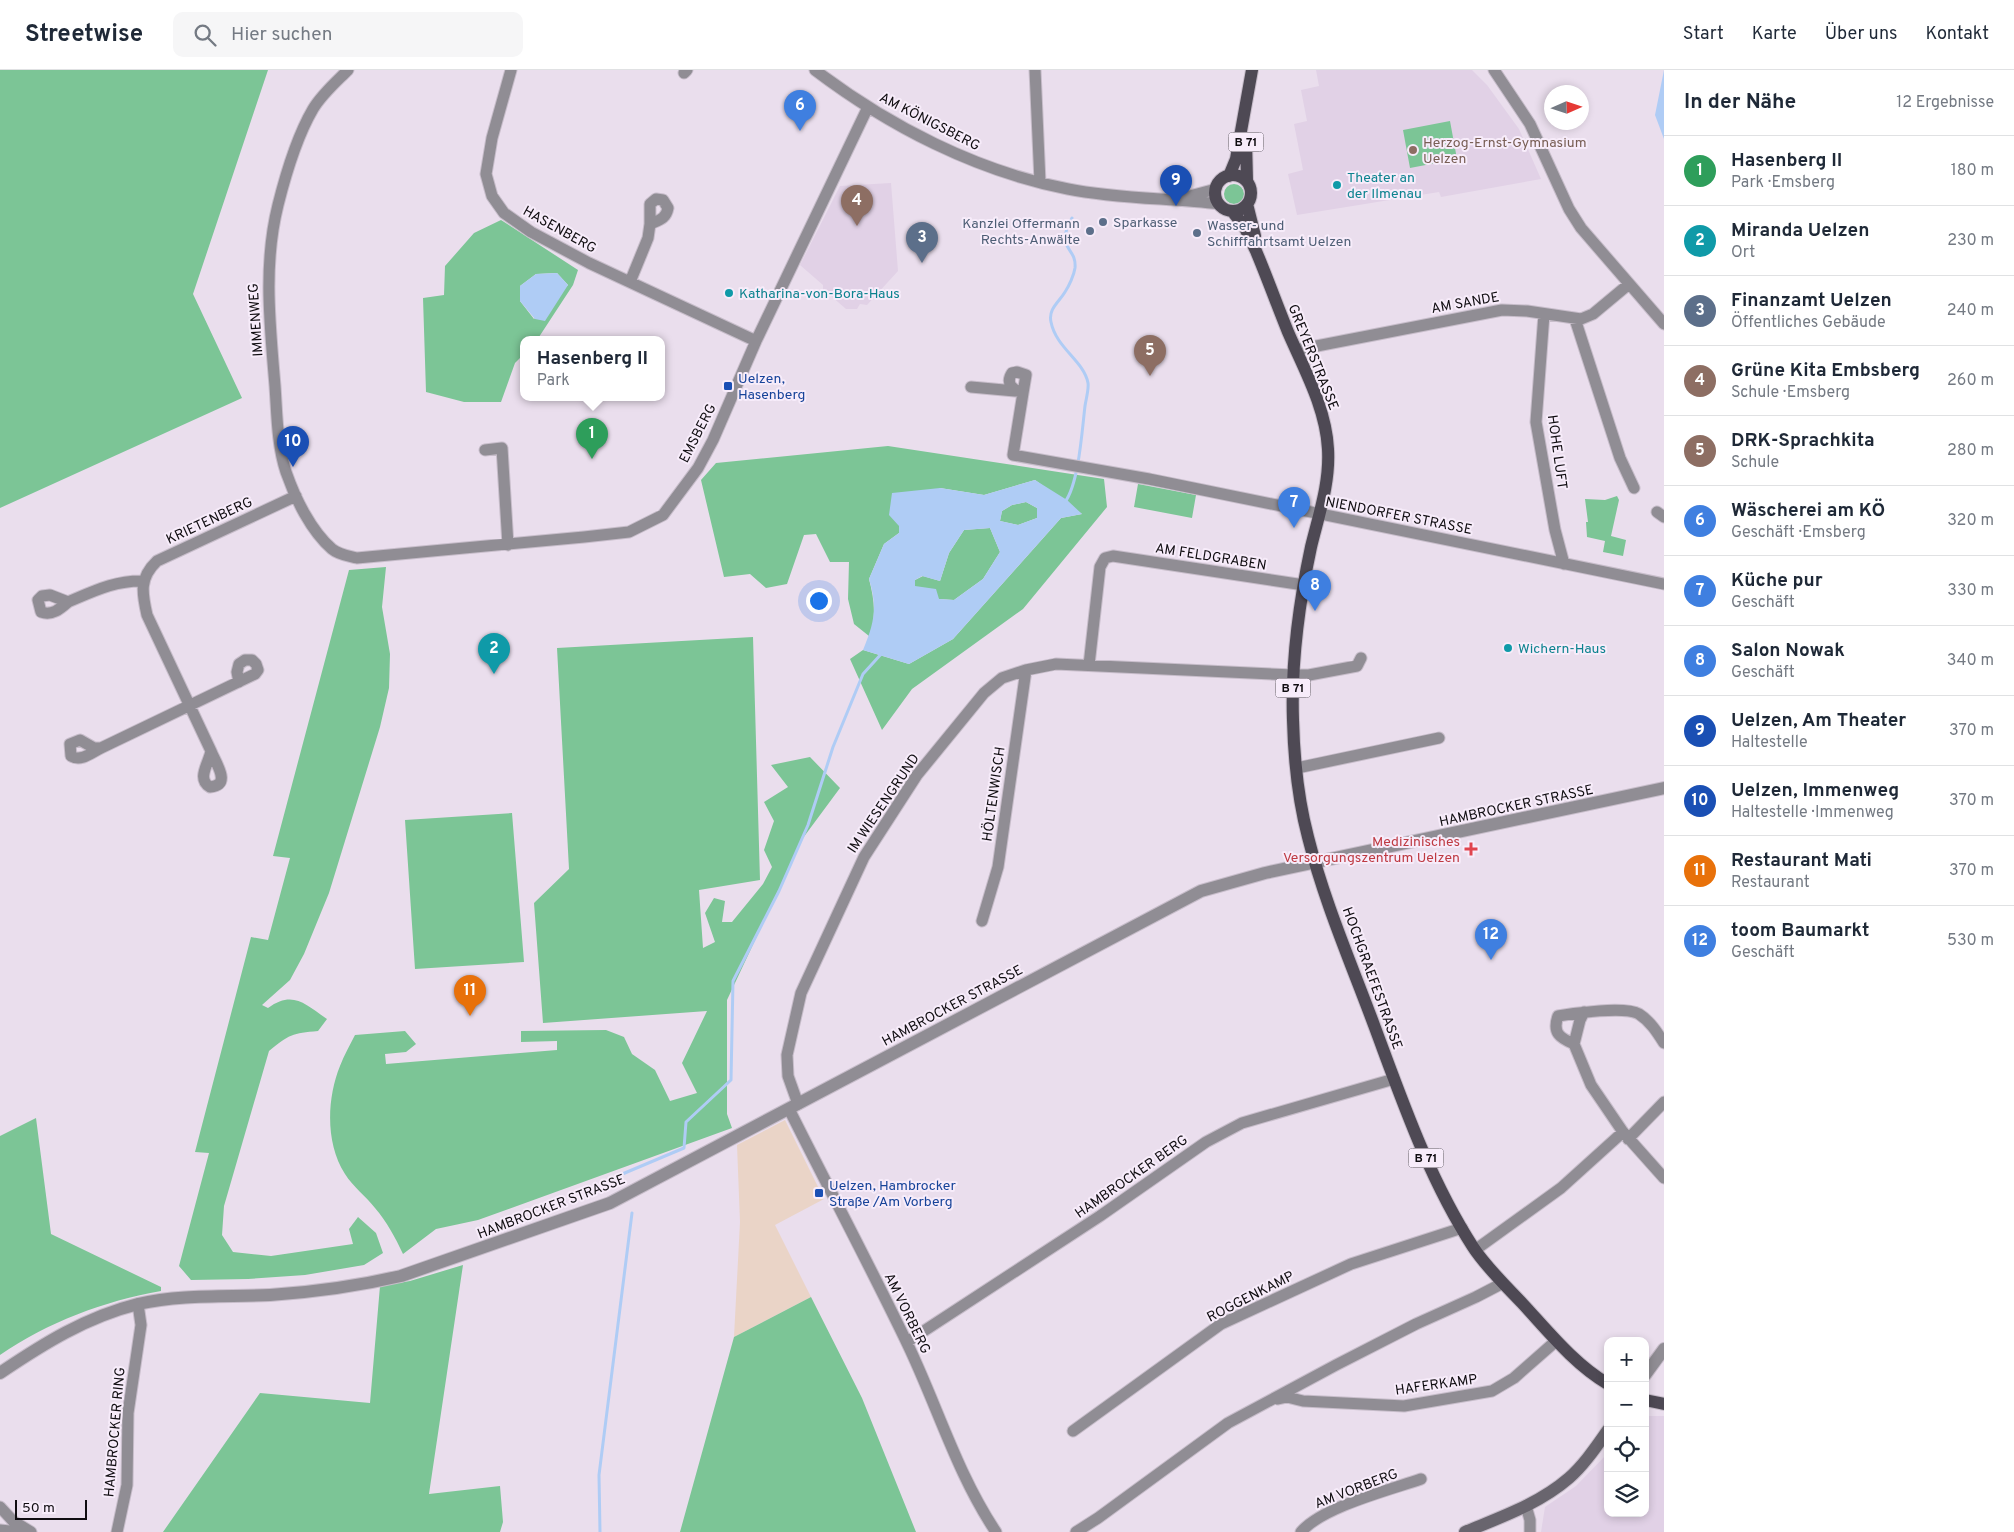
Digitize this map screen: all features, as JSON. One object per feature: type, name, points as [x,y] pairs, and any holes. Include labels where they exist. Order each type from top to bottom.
[{"type":"main road","name":"B 71","points":[[1229,176],[1236,159],[1252,70]]},
{"type":"main road","name":"B 71","points":[[1246,181],[1247,103]]},
{"type":"main road","points":[[1235,175],[1246,181],[1251,192],[1247,204],[1238,210],[1232,211],[1225,209],[1219,204],[1216,199],[1216,189],[1223,178],[1235,175]]},
{"type":"main road","name":"GREYERSTRASSE","points":[[1247,204],[1265,272]]},
{"type":"main road","name":"GREYERSTRASSE","points":[[1232,211],[1244,226],[1265,272],[1320,407],[1328,447],[1326,489],[1319,514]]},
{"type":"main road","name":"HOCHGRAEFESTRASSE","points":[[1319,514],[1304,585],[1293,675],[1296,768],[1301,804],[1315,863],[1394,1079],[1432,1171],[1462,1228],[1475,1250],[1556,1340],[1605,1382]]},
{"type":"main road","points":[[1649,1401],[1664,1404]]},
{"type":"main road","points":[[1465,1532],[1526,1506],[1550,1493],[1570,1477],[1590,1456],[1604,1436]]},
{"type":"street","name":"IMMENWEG","points":[[348,70],[329,88],[313,110],[296,145],[277,207],[267,278],[279,436],[286,470],[296,496],[317,531],[333,550],[357,558]]},
{"type":"street","name":"HASENBERG","points":[[511,70],[487,158],[486,174],[492,196],[504,213],[515,222],[581,258],[756,341]]},
{"type":"street","name":"AM KÖNIGSBERG","points":[[815,70],[868,107],[965,157],[1004,172],[1068,189],[1123,197],[1177,199],[1219,204]]},
{"type":"street","points":[[1035,70],[1040,182]]},
{"type":"street","points":[[1494,70],[1530,124],[1569,209],[1581,228],[1664,324]]},
{"type":"street","name":"EMSBERG","points":[[357,558],[628,532],[663,516],[698,468],[713,440],[756,341],[868,107]]},
{"type":"street","name":"AM KÖNIGSBERG","points":[[1177,199],[1216,189]]},
{"type":"street","points":[[630,282],[648,238],[650,224]]},
{"type":"street","points":[[1629,284],[1588,317],[1574,319],[1620,458],[1634,488]]},
{"type":"street","name":"AM SANDE","points":[[1296,350],[1502,310],[1574,319]]},
{"type":"street","name":"HOHE LUFT","points":[[1544,314],[1536,422],[1555,530],[1564,564]]},
{"type":"street","name":"NIENDORFER STRASSE","points":[[971,387],[1019,392],[1013,455],[1078,466],[1664,584]]},
{"type":"street","points":[[485,450],[502,448],[508,544]]},
{"type":"street","name":"KRIETENBERG","points":[[144,580],[148,570],[157,561],[296,496]]},
{"type":"street","name":"AM FELDGRABEN","points":[[1089,665],[1100,567],[1104,558],[1113,556],[1304,585]]},
{"type":"street","points":[[68,602],[126,580],[144,580],[142,594],[146,615],[210,752]]},
{"type":"street","name":"IM WIESENGRUND","points":[[794,1106],[788,1076],[787,1055],[801,993],[864,857],[916,776],[984,694],[1002,678],[1026,670],[1056,664],[1309,675],[1357,666],[1361,658]]},
{"type":"street","name":"HÖLTENWISCH","points":[[982,920],[998,867],[1026,670]]},
{"type":"street","points":[[101,748],[239,682]]},
{"type":"street","points":[[1296,768],[1439,738]]},
{"type":"street","name":"HAMBROCKER STRASSE","points":[[0,1373],[42,1344],[76,1326],[108,1313],[138,1304],[173,1298],[270,1295],[340,1289],[401,1276],[600,1206],[657,1179],[1201,891],[1265,873],[1664,788]]},
{"type":"street","points":[[1574,1044],[1564,1040],[1557,1032],[1555,1025],[1558,1016],[1584,1012],[1621,1010],[1638,1013],[1654,1027],[1664,1043]]},
{"type":"street","points":[[1584,1012],[1574,1044],[1591,1085],[1626,1136],[1664,1178]]},
{"type":"street","name":"HAMBROCKER BERG","points":[[907,1342],[1092,1221],[1206,1142],[1242,1123],[1394,1079]]},
{"type":"street","points":[[1475,1250],[1561,1188],[1626,1136],[1664,1102]]},
{"type":"street","name":"AM VORBERG","points":[[794,1106],[907,1342],[960,1464],[980,1506],[996,1532]]},
{"type":"street","name":"ROGGENKAMP","points":[[1073,1431],[1221,1324],[1351,1264],[1462,1228]]},
{"type":"street","name":"HAFERKAMP","points":[[1076,1532],[1228,1423],[1416,1324],[1476,1298],[1502,1282]]},
{"type":"street","name":"HAMBROCKER RING","points":[[117,1532],[127,1485],[128,1413],[141,1324],[138,1304]]},
{"type":"street","name":"HAFERKAMP","points":[[1273,1400],[1287,1397],[1303,1401],[1404,1406],[1492,1390],[1514,1378],[1556,1340]]},
{"type":"street","points":[[1649,1370],[1664,1349]]},
{"type":"street","name":"AM VORBERG","points":[[1303,1531],[1310,1522],[1345,1505],[1421,1479]]},
{"type":"street","points":[[1526,1506],[1530,1520],[1530,1532]]},
{"type":"street","points":[[0,1507],[13,1521],[31,1532]]},
{"type":"street","points":[[0,1530],[20,1532]]},
{"type":"shaded area","name":"Herzog-Ernst-Gymnasium Uelzen","points":[[1316,70],[1472,70],[1487,85],[1519,129],[1541,179],[1441,197],[1439,192],[1297,215],[1288,174],[1303,170],[1294,124],[1307,121],[1301,90],[1319,86]]},
{"type":"shaded area","points":[[891,183],[898,271],[867,305],[860,304],[857,309],[846,309],[800,265],[840,186]]},
{"type":"shaded area","points":[[785,1120],[824,1199],[775,1225],[811,1297],[734,1337],[740,1222],[737,1145]]},
{"type":"shaded area","points":[[1649,1416],[1664,1416],[1664,1532],[1541,1532],[1545,1507],[1576,1486],[1604,1457],[1604,1517],[1649,1517]]},
{"type":"green space","points":[[0,70],[268,70],[193,294],[242,398],[0,508]]},
{"type":"green space","points":[[1450,121],[1457,159],[1410,168],[1403,130]]},
{"type":"green space","points":[[1234,184],[1241,187],[1244,194],[1241,201],[1234,204],[1227,201],[1224,194],[1227,187]]},
{"type":"green space","points":[[501,220],[578,270],[573,285],[540,336],[520,336],[520,358],[515,363],[501,402],[464,402],[426,392],[423,298],[444,295],[445,266],[474,233]],"holes":[[[557,273],[568,285],[534,319],[520,301],[520,286],[536,274]]]},
{"type":"green space","points":[[888,446],[1104,479],[1107,507],[1023,609],[912,689],[882,730],[850,659],[863,650],[909,664],[953,639],[1061,518],[1082,514],[1035,480],[984,495],[940,488],[899,526],[899,533],[884,544],[869,579],[874,608],[872,629],[869,636],[854,624],[848,599],[849,562],[830,562],[816,534],[804,535],[787,584],[766,588],[750,574],[724,577],[701,480],[716,463]]},
{"type":"green space","points":[[1138,484],[1196,495],[1192,518],[1134,507]]},
{"type":"green space","points":[[1617,496],[1619,500],[1611,536],[1626,540],[1623,556],[1603,552],[1605,541],[1587,537],[1586,522],[1588,522],[1585,499],[1605,500]]},
{"type":"green space","points":[[1026,502],[1037,508],[1037,518],[1018,525],[1000,521],[1002,511],[1012,505]]},
{"type":"green space","points":[[990,528],[1000,552],[983,579],[954,600],[939,599],[915,587],[915,580],[923,576],[940,581],[949,553],[964,530]]},
{"type":"green space","points":[[386,567],[382,607],[390,654],[389,688],[380,727],[329,893],[304,954],[290,980],[262,1005],[268,1008],[285,1000],[299,1001],[327,1019],[318,1031],[291,1036],[281,1041],[269,1051],[224,1206],[222,1235],[233,1252],[271,1256],[353,1244],[349,1229],[358,1217],[376,1233],[383,1253],[364,1265],[305,1275],[191,1280],[179,1266],[209,1153],[195,1152],[251,937],[268,940],[290,858],[273,856],[349,570]]},
{"type":"green space","points":[[753,637],[760,880],[699,890],[703,948],[715,942],[705,913],[714,898],[725,901],[722,922],[732,922],[763,884],[772,867],[764,850],[774,821],[764,802],[788,787],[771,765],[810,757],[840,788],[803,838],[727,1000],[727,1114],[732,1128],[478,1220],[436,1229],[403,1254],[383,1219],[345,1174],[334,1149],[330,1120],[332,1092],[342,1062],[355,1035],[405,1031],[416,1044],[406,1052],[385,1054],[386,1064],[557,1050],[557,1041],[521,1042],[521,1031],[606,1030],[624,1037],[632,1054],[655,1070],[670,1101],[697,1093],[682,1063],[707,1011],[543,1023],[534,903],[569,869],[557,648]]},
{"type":"green space","points":[[512,813],[524,962],[415,969],[405,820]]},
{"type":"green space","points":[[36,1118],[51,1234],[161,1287],[161,1291],[140,1295],[77,1314],[37,1332],[0,1355],[0,1136]]},
{"type":"green space","points":[[463,1265],[429,1494],[500,1486],[503,1522],[500,1532],[163,1532],[260,1393],[370,1403],[380,1286],[410,1281]]},
{"type":"green space","points":[[811,1297],[862,1398],[916,1532],[680,1532],[734,1337]]},
{"type":"water","points":[[1664,70],[1664,139],[1655,115]]},
{"type":"water","points":[[557,273],[568,285],[545,321],[535,319],[520,301],[520,286],[536,274]]},
{"type":"water","points":[[1035,480],[1067,500],[1082,514],[1061,518],[953,639],[909,664],[863,650],[874,615],[872,589],[869,579],[884,544],[899,533],[899,526],[889,515],[892,493],[940,488],[984,495]],"holes":[[[1026,502],[1037,508],[1037,518],[1018,525],[1000,521],[1002,511],[1012,505]],[[990,528],[1000,552],[983,579],[954,600],[939,599],[936,589],[915,586],[915,580],[922,576],[940,581],[949,553],[964,530]]]},
{"type":"waterway","points":[[1065,502],[1070,493],[1077,470],[1088,391],[1085,375],[1058,339],[1050,317],[1053,309],[1067,290],[1075,268],[1075,261],[1065,236],[1072,218]]},
{"type":"waterway","points":[[620,1175],[684,1148],[686,1122],[731,1080],[733,981],[779,891],[808,825],[833,747],[863,674],[883,652]]},
{"type":"waterway","points":[[600,1532],[599,1475],[632,1213]]},
{"type":"place","name":"Wäscherei am KÖ","points":[[800,131]]},
{"type":"place","name":"Herzog-Ernst-Gymnasium Uelzen","points":[[1413,150]]},
{"type":"place","name":"Theater an der Ilmenau","points":[[1337,185]]},
{"type":"place","name":"Uelzen, Am Theater","points":[[1176,206]]},
{"type":"place","name":"Sparkasse","points":[[1103,222]]},
{"type":"place","name":"Grüne Kita Embsberg","points":[[857,226]]},
{"type":"place","name":"Kanzlei Offermann Rechts-Anwälte","points":[[1090,231]]},
{"type":"place","name":"Wasser- und Schifffahrtsamt Uelzen","points":[[1197,233]]},
{"type":"place","name":"Finanzamt Uelzen","points":[[922,263]]},
{"type":"place","name":"Katharina-von-Bora-Haus","points":[[729,293]]},
{"type":"place","name":"DRK-Sprachkita","points":[[1150,376]]},
{"type":"place","name":"Uelzen, Hasenberg","points":[[728,386]]},
{"type":"place","name":"Hasenberg II","points":[[592,459]]},
{"type":"place","name":"Uelzen, Immenweg","points":[[293,467]]},
{"type":"place","name":"Küche pur","points":[[1294,528]]},
{"type":"place","name":"Salon Nowak","points":[[1315,611]]},
{"type":"place","name":"Wichern-Haus","points":[[1508,648]]},
{"type":"place","name":"Miranda Uelzen","points":[[494,674]]},
{"type":"place","name":"Medizinisches Versorgungszentrum Uelzen","points":[[1471,849]]},
{"type":"place","name":"toom Baumarkt","points":[[1491,960]]},
{"type":"place","name":"Restaurant Mati","points":[[470,1016]]},
{"type":"place","name":"Uelzen, Hambrocker Straße /Am Vorberg","points":[[819,1193]]}]
